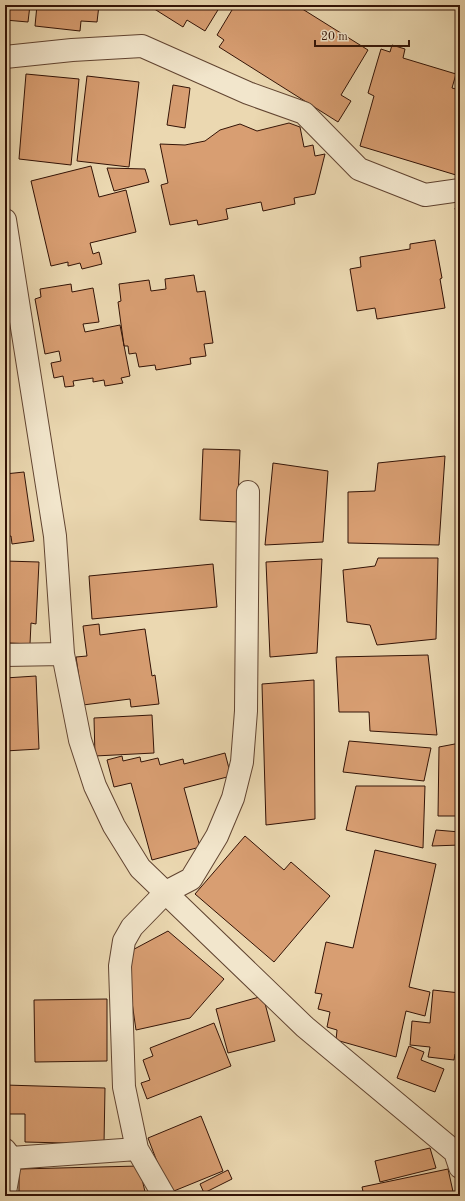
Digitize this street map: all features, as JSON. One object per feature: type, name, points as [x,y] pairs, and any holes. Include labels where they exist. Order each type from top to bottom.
[{"type":"street","points":[[5,57],[72,50],[142,46],[248,93],[304,113],[359,168],[425,195],[460,190]]},
{"type":"street","points":[[5,220],[55,536],[63,654],[80,740],[96,786],[114,826],[140,868],[305,1027],[458,1156]]},
{"type":"street","points":[[164,1196],[137,1150],[124,1087],[120,966],[124,941],[132,927],[166,892],[191,879],[217,836],[233,798],[242,762],[246,711],[248,492]]},
{"type":"street","points":[[5,655],[63,654]]},
{"type":"street","points":[[5,1192],[8,1154],[137,1150]]},
{"type":"building","points":[[5,5],[30,5],[28,22],[5,20]]},
{"type":"building","points":[[37,5],[99,5],[97,22],[81,21],[80,31],[35,26]]},
{"type":"building","points":[[148,5],[221,5],[205,31],[187,20],[183,27]]},
{"type":"building","points":[[235,5],[296,5],[368,50],[341,95],[351,101],[338,122],[219,47],[224,40],[217,35]]},
{"type":"building","points":[[392,45],[405,49],[403,58],[456,74],[452,88],[460,90],[460,163],[456,175],[360,146],[374,96],[368,93],[381,49],[390,52]]},
{"type":"building","points":[[26,74],[79,79],[71,165],[19,159]]},
{"type":"building","points":[[87,76],[139,82],[129,167],[77,161]]},
{"type":"building","points":[[173,85],[190,88],[185,128],[167,125]]},
{"type":"building","points":[[289,123],[300,127],[304,147],[313,145],[315,156],[325,154],[315,194],[294,198],[295,204],[263,211],[261,202],[226,209],[228,219],[198,225],[197,220],[170,225],[161,185],[168,183],[160,144],[185,145],[205,141],[220,130],[240,124],[257,131]]},
{"type":"building","points":[[91,166],[99,197],[126,190],[136,232],[90,243],[93,254],[99,252],[102,264],[82,269],[80,263],[68,266],[68,262],[51,266],[31,181]]},
{"type":"building","points":[[107,168],[145,169],[149,182],[114,191]]},
{"type":"building","points":[[460,207],[460,230],[455,208]]},
{"type":"building","points":[[435,240],[442,278],[440,279],[445,308],[377,319],[375,308],[357,311],[350,269],[361,267],[360,257],[410,249],[410,244]]},
{"type":"building","points":[[194,275],[197,292],[205,291],[213,343],[204,344],[206,356],[190,358],[191,364],[156,370],[155,365],[139,367],[136,353],[129,354],[128,346],[124,346],[118,302],[121,301],[119,284],[149,280],[151,291],[166,289],[165,279]]},
{"type":"building","points":[[71,284],[72,292],[93,288],[99,322],[83,324],[85,332],[120,325],[130,376],[121,378],[123,383],[105,386],[104,380],[93,382],[93,378],[73,381],[74,386],[65,387],[63,376],[54,378],[51,363],[61,361],[59,351],[45,354],[35,299],[41,297],[40,289]]},
{"type":"building","points":[[203,449],[240,450],[237,522],[200,520]]},
{"type":"building","points":[[445,456],[439,545],[348,543],[348,492],[375,491],[378,463]]},
{"type":"building","points":[[273,463],[328,471],[323,542],[265,545]]},
{"type":"building","points":[[24,472],[34,541],[12,544],[11,536],[5,537],[5,474]]},
{"type":"building","points":[[378,558],[438,558],[436,639],[377,645],[370,625],[347,622],[343,570],[375,566]]},
{"type":"building","points":[[322,559],[317,653],[270,657],[266,562]]},
{"type":"building","points":[[5,561],[39,562],[36,624],[31,623],[30,644],[10,643],[10,653],[5,653]]},
{"type":"building","points":[[213,564],[217,607],[92,619],[89,576]]},
{"type":"building","points":[[99,624],[100,635],[145,629],[152,676],[155,675],[159,704],[131,707],[130,699],[83,705],[76,657],[87,656],[83,626]]},
{"type":"building","points":[[428,655],[437,735],[370,731],[369,712],[339,712],[336,657]]},
{"type":"building","points":[[36,676],[39,749],[5,751],[5,678]]},
{"type":"building","points":[[314,680],[315,819],[266,825],[262,684]]},
{"type":"building","points":[[152,715],[154,753],[95,756],[94,718]]},
{"type":"building","points":[[349,741],[431,748],[424,781],[343,772]]},
{"type":"building","points":[[460,743],[460,816],[438,816],[439,747]]},
{"type":"building","points":[[225,753],[231,776],[184,788],[200,847],[152,860],[131,783],[114,787],[107,760],[122,756],[123,761],[140,757],[141,762],[158,758],[160,765],[183,759],[184,764]]},
{"type":"building","points":[[356,786],[425,786],[423,848],[346,830]]},
{"type":"building","points":[[436,830],[460,832],[460,845],[432,846]]},
{"type":"building","points":[[245,836],[284,870],[291,862],[330,896],[274,962],[195,894]]},
{"type":"building","points":[[375,850],[436,864],[409,987],[430,992],[425,1016],[406,1011],[396,1057],[336,1040],[337,1030],[327,1027],[330,1012],[318,1009],[322,994],[315,993],[326,942],[353,948]]},
{"type":"building","points":[[168,931],[224,979],[190,1018],[136,1030],[125,954]]},
{"type":"building","points":[[433,990],[460,993],[460,1054],[455,1054],[454,1060],[428,1057],[430,1047],[410,1045],[412,1021],[430,1023]]},
{"type":"building","points":[[263,996],[275,1041],[228,1053],[216,1009]]},
{"type":"building","points":[[107,999],[107,1061],[35,1062],[34,1000]]},
{"type":"building","points":[[214,1023],[231,1066],[147,1099],[141,1083],[150,1080],[143,1060],[153,1056],[150,1048]]},
{"type":"building","points":[[409,1046],[424,1052],[421,1060],[444,1069],[435,1092],[397,1078]]},
{"type":"building","points":[[5,1085],[105,1088],[104,1144],[25,1142],[25,1114],[5,1114]]},
{"type":"building","points":[[201,1116],[223,1171],[169,1193],[148,1138]]},
{"type":"building","points":[[430,1148],[436,1168],[380,1182],[375,1161]]},
{"type":"building","points":[[139,1166],[146,1196],[19,1196],[19,1169]]},
{"type":"building","points":[[448,1169],[454,1196],[364,1196],[362,1187]]},
{"type":"building","points":[[228,1170],[232,1179],[204,1193],[200,1184]]}]
